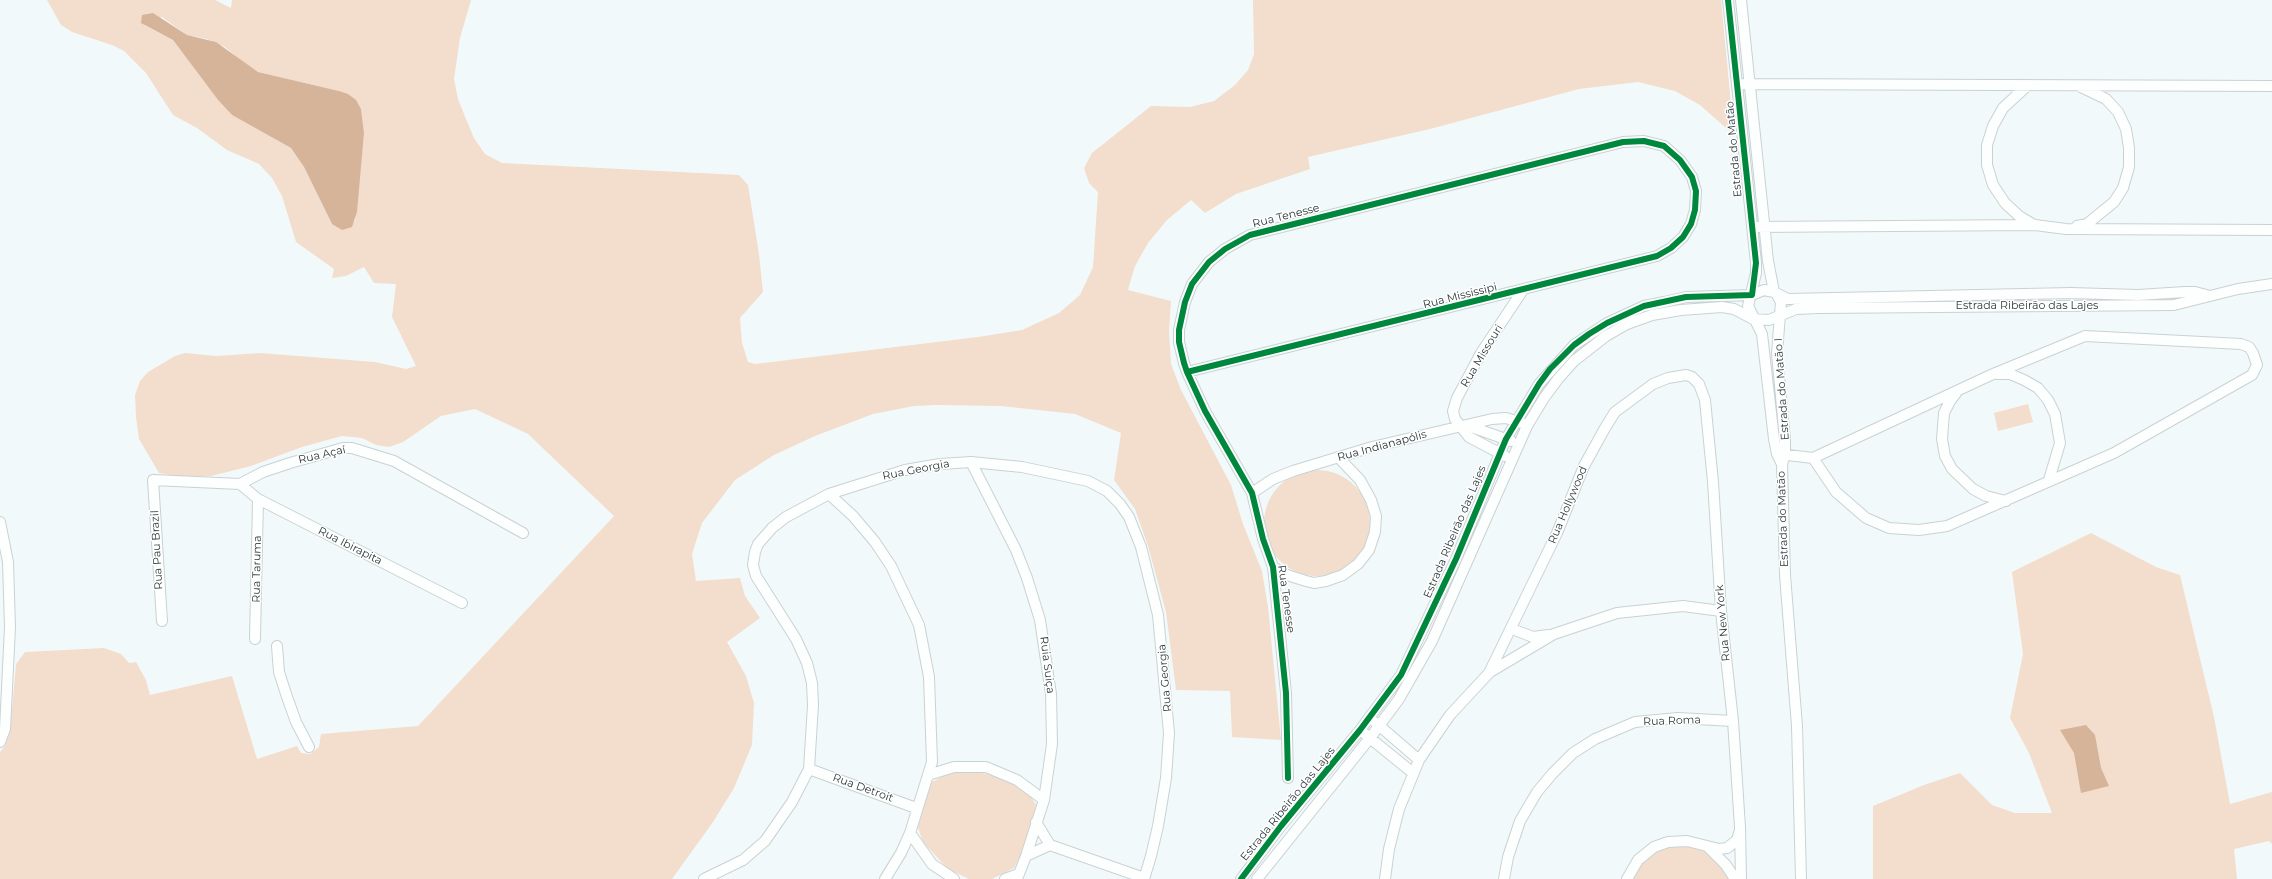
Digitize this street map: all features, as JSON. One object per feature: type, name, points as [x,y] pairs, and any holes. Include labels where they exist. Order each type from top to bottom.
[{"type":"street","name":"Estrada do Matão","points":[[1728,0],[1738,84],[1756,273],[1752,295],[1748,306],[1753,319],[1759,325],[1764,346],[1770,416],[1781,454]]},
{"type":"street","name":"Estrada do Matão","points":[[1741,0],[1751,84],[1768,261],[1774,292]]},
{"type":"street","points":[[1738,84],[2071,84],[2272,86]]},
{"type":"street","points":[[2066,229],[2087,224],[2114,202],[2123,188],[2129,167],[2129,148],[2126,129],[2118,112],[2106,99],[2088,89],[2071,84]]},
{"type":"street","points":[[2028,85],[2003,108],[1993,126],[1987,145],[1987,165],[1993,186],[2005,203],[2019,216],[2035,225]]},
{"type":"street","name":"Rua Tenesse","points":[[1288,778],[1286,693],[1272,567],[1263,540],[1252,493],[1205,411],[1187,372],[1180,351],[1179,330],[1185,302],[1192,284],[1209,262],[1225,249],[1250,235],[1623,142],[1644,141],[1664,146],[1680,160],[1692,177],[1696,190]]},
{"type":"street","name":"Rua Mississipi","points":[[1187,372],[1657,256],[1671,248],[1683,237],[1691,224],[1695,210],[1696,190]]},
{"type":"street","points":[[1752,227],[2035,225],[2066,229],[2272,230]]},
{"type":"street","name":"Estrada Ribeirão das Lajes","points":[[1780,314],[1796,309],[1819,308],[2174,305],[2210,296],[2272,284]]},
{"type":"street","name":"Rua Missouri","points":[[1462,425],[1453,411],[1457,398],[1481,353],[1523,290]]},
{"type":"street","points":[[1752,295],[1764,290],[1774,292],[1788,299],[2071,293],[2144,295],[2185,292],[2195,292],[2210,296]]},
{"type":"street","points":[[1753,319],[1769,320],[1780,314],[1781,302],[1779,296],[1774,292]]},
{"type":"street","name":"Estrada Ribeirão das Lajes","points":[[1241,879],[1281,826],[1370,718],[1392,687],[1415,647],[1456,559],[1506,439],[1516,420],[1550,369],[1574,345],[1607,323],[1644,306],[1686,297],[1752,295]]},
{"type":"street","name":"Estrada Ribeirão das Lajes","points":[[1257,879],[1370,738],[1399,698],[1432,641],[1527,426],[1544,398],[1574,361],[1606,336],[1627,324],[1652,315],[1681,310],[1722,307],[1734,309],[1753,319]]},
{"type":"street","name":"Estrada do Matão I","points":[[1780,314],[1778,353],[1782,464]]},
{"type":"street","points":[[1781,454],[1813,458],[1993,374],[2085,336],[2241,344],[2249,348],[2253,353],[2257,365],[2252,376],[2114,453],[2049,480],[2006,501],[1947,526],[1919,530],[1889,528],[1866,518],[1836,492],[1813,458]]},
{"type":"street","points":[[1993,374],[2010,374],[2024,380],[2038,388],[2048,400],[2055,414],[2060,443],[2049,480]]},
{"type":"street","name":"Rua New York","points":[[1686,375],[1692,377],[1699,384],[1705,400],[1713,482],[1721,611],[1733,722],[1740,827],[1741,879]]},
{"type":"street","name":"Rua Hollywood","points":[[1385,879],[1389,849],[1399,810],[1419,760],[1450,715],[1489,673],[1512,629],[1557,532],[1584,466],[1615,412],[1653,384],[1668,378],[1686,375]]},
{"type":"street","points":[[1958,390],[1950,400],[1944,413],[1942,440],[1945,456],[1952,469],[1973,489],[1986,496],[2006,501]]},
{"type":"street","name":"Rua Indianapólis","points":[[1252,493],[1274,479],[1338,457],[1492,418],[1516,420]]},
{"type":"street","points":[[1516,420],[1527,426]]},
{"type":"street","points":[[1462,425],[1519,444]]},
{"type":"street","points":[[1462,425],[1469,437],[1512,459]]},
{"type":"street","name":"Rua Açaí","points":[[240,484],[263,472],[290,463],[342,448],[352,448],[394,461],[523,533]]},
{"type":"street","points":[[1272,567],[1287,575],[1306,581],[1314,583],[1326,581],[1343,575],[1358,564],[1369,550],[1375,532],[1376,516],[1371,500],[1360,480],[1338,457]]},
{"type":"street","name":"Rua Georgia","points":[[704,879],[743,860],[765,841],[792,802],[809,769],[813,705],[812,683],[807,663],[796,639],[756,576],[753,564],[758,544],[772,528],[786,517],[829,494],[905,470],[940,464],[970,462],[1022,467],[1088,481],[1107,491],[1120,504],[1129,517],[1141,548],[1158,615],[1170,733],[1166,778],[1158,826],[1144,878]]},
{"type":"street","name":"Ruia Suiça","points":[[970,462],[1016,550],[1040,620],[1051,694],[1052,722],[1050,764],[1044,800],[1018,876]]},
{"type":"street","name":"Estrada do Matão","points":[[1782,464],[1785,575],[1797,726],[1801,879]]},
{"type":"street","name":"Rua Pau Brazil","points":[[162,621],[153,480],[240,484]]},
{"type":"street","name":"Rua Ibirapita","points":[[240,484],[258,499],[462,604]]},
{"type":"street","points":[[829,494],[853,516],[875,542],[891,566],[918,625],[929,677],[932,711],[932,762],[916,808],[910,833],[901,853],[885,879]]},
{"type":"street","name":"Rua Taruma","points":[[255,639],[258,499]]},
{"type":"street","points":[[0,522],[10,635],[5,723],[0,741]]},
{"type":"street","name":"Rua Hollywood","points":[[1489,673],[1554,634],[1617,613],[1683,606],[1721,611]]},
{"type":"street","points":[[1512,629],[1533,637],[1554,634]]},
{"type":"street","points":[[277,646],[279,672],[286,694],[296,722],[310,747]]},
{"type":"street","points":[[1370,718],[1419,760]]},
{"type":"street","name":"Rua Roma","points":[[1504,879],[1508,857],[1520,821],[1537,792],[1573,753],[1595,739],[1635,722],[1678,718],[1733,722]]},
{"type":"street","points":[[1360,730],[1413,773]]},
{"type":"street","points":[[928,775],[954,767],[986,767],[1018,780],[1044,800]]},
{"type":"street","name":"Rua Detroit","points":[[809,769],[916,808]]},
{"type":"street","points":[[1036,822],[1050,845],[1144,878]]},
{"type":"street","points":[[1627,879],[1638,860],[1654,847],[1668,842],[1687,841],[1706,846],[1727,848],[1737,840],[1740,827]]},
{"type":"street","points":[[910,833],[932,864],[954,879]]},
{"type":"street","points":[[1026,856],[1050,845]]},
{"type":"street","points":[[1706,846],[1718,855],[1735,879]]},
{"type":"street","points":[[1005,879],[1018,876]]},
{"type":"shaded area","points":[[47,0],[215,0],[231,8],[232,0],[471,0],[460,38],[454,79],[458,99],[466,119],[474,138],[485,154],[502,163],[739,175],[748,185],[759,254],[763,292],[740,318],[742,343],[748,362],[755,364],[978,337],[1022,330],[1059,313],[1080,295],[1093,267],[1098,192],[1089,183],[1084,168],[1092,153],[1151,106],[1190,107],[1214,101],[1235,85],[1248,70],[1254,54],[1253,0],[1721,0],[1734,135],[1700,105],[1675,91],[1638,82],[1579,89],[1430,129],[1308,157],[1310,169],[1236,194],[1205,213],[1191,200],[1167,220],[1148,243],[1135,266],[1128,290],[1171,301],[1169,331],[1171,364],[1181,390],[1231,485],[1243,524],[1262,571],[1268,607],[1281,740],[1232,737],[1230,691],[1176,690],[1166,612],[1148,546],[1135,509],[1114,480],[1121,433],[1075,414],[1001,406],[914,406],[873,414],[815,436],[774,455],[735,480],[702,523],[692,554],[696,581],[740,578],[745,596],[760,618],[727,642],[746,676],[754,703],[752,745],[734,788],[713,822],[672,879],[0,879],[0,752],[5,746],[10,732],[16,664],[25,652],[104,648],[121,654],[129,663],[136,662],[146,680],[150,695],[232,676],[257,759],[297,746],[301,753],[310,754],[319,747],[321,734],[418,726],[614,516],[528,434],[475,409],[441,416],[403,442],[389,447],[376,445],[362,438],[342,436],[302,447],[251,466],[211,476],[176,476],[159,473],[139,439],[135,395],[140,381],[148,372],[175,356],[185,353],[216,356],[260,353],[375,362],[406,369],[416,366],[392,317],[396,284],[374,283],[364,267],[346,276],[332,278],[334,269],[296,242],[282,196],[272,178],[259,164],[227,150],[197,128],[173,115],[146,73],[124,51],[112,45],[72,32],[61,25]],"holes":[[[162,17],[187,35],[207,39],[225,47],[248,67],[258,72],[339,91],[361,109],[364,133],[355,221],[332,224],[304,167],[291,148],[232,115],[218,100],[173,40],[144,25]]]},
{"type":"shaded area","points":[[153,13],[187,35],[216,42],[258,72],[339,91],[348,94],[356,100],[361,109],[364,133],[357,212],[352,227],[342,230],[332,224],[304,167],[291,148],[232,115],[218,100],[173,40],[141,23],[142,15]]},
{"type":"shaded area","points":[[2028,404],[2033,422],[1998,431],[1994,413]]},
{"type":"shaded area","points":[[1317,470],[1337,474],[1355,485],[1366,503],[1370,523],[1366,543],[1355,561],[1337,572],[1317,576],[1297,572],[1279,561],[1268,543],[1264,523],[1268,503],[1279,485],[1297,474]]},
{"type":"shaded area","points":[[2091,533],[2156,567],[2180,575],[2214,717],[2230,804],[2272,792],[2272,844],[2269,841],[2234,849],[2237,879],[1873,879],[1873,806],[1924,785],[1960,773],[1992,805],[2015,813],[2052,813],[2029,753],[2010,718],[2023,654],[2012,572]]},
{"type":"shaded area","points":[[2086,725],[2095,735],[2101,768],[2109,786],[2081,793],[2074,753],[2060,730]]},
{"type":"shaded area","points":[[971,771],[992,775],[1013,783],[1031,797],[1036,805],[1025,846],[1014,868],[992,879],[969,879],[948,869],[923,842],[917,825],[932,782],[949,773]]},
{"type":"shaded area","points":[[1679,843],[1709,851],[1732,879],[1630,879],[1650,852]]},
{"type":"cycle path","points":[[1241,879],[1281,826],[1360,730],[1401,675],[1456,559],[1506,439],[1539,384],[1550,369],[1574,345],[1589,334],[1607,323],[1644,306],[1686,297],[1752,295],[1756,263],[1728,0]]},
{"type":"cycle path","points":[[1187,372],[1657,256],[1671,248],[1683,237],[1691,224],[1695,210],[1696,191],[1692,177],[1680,160],[1664,146],[1644,141],[1623,142],[1250,235],[1225,249],[1209,262],[1192,284],[1185,302],[1179,330],[1179,342],[1184,363],[1187,372],[1205,411],[1252,493],[1263,539],[1273,567],[1286,693],[1288,778]]}]
